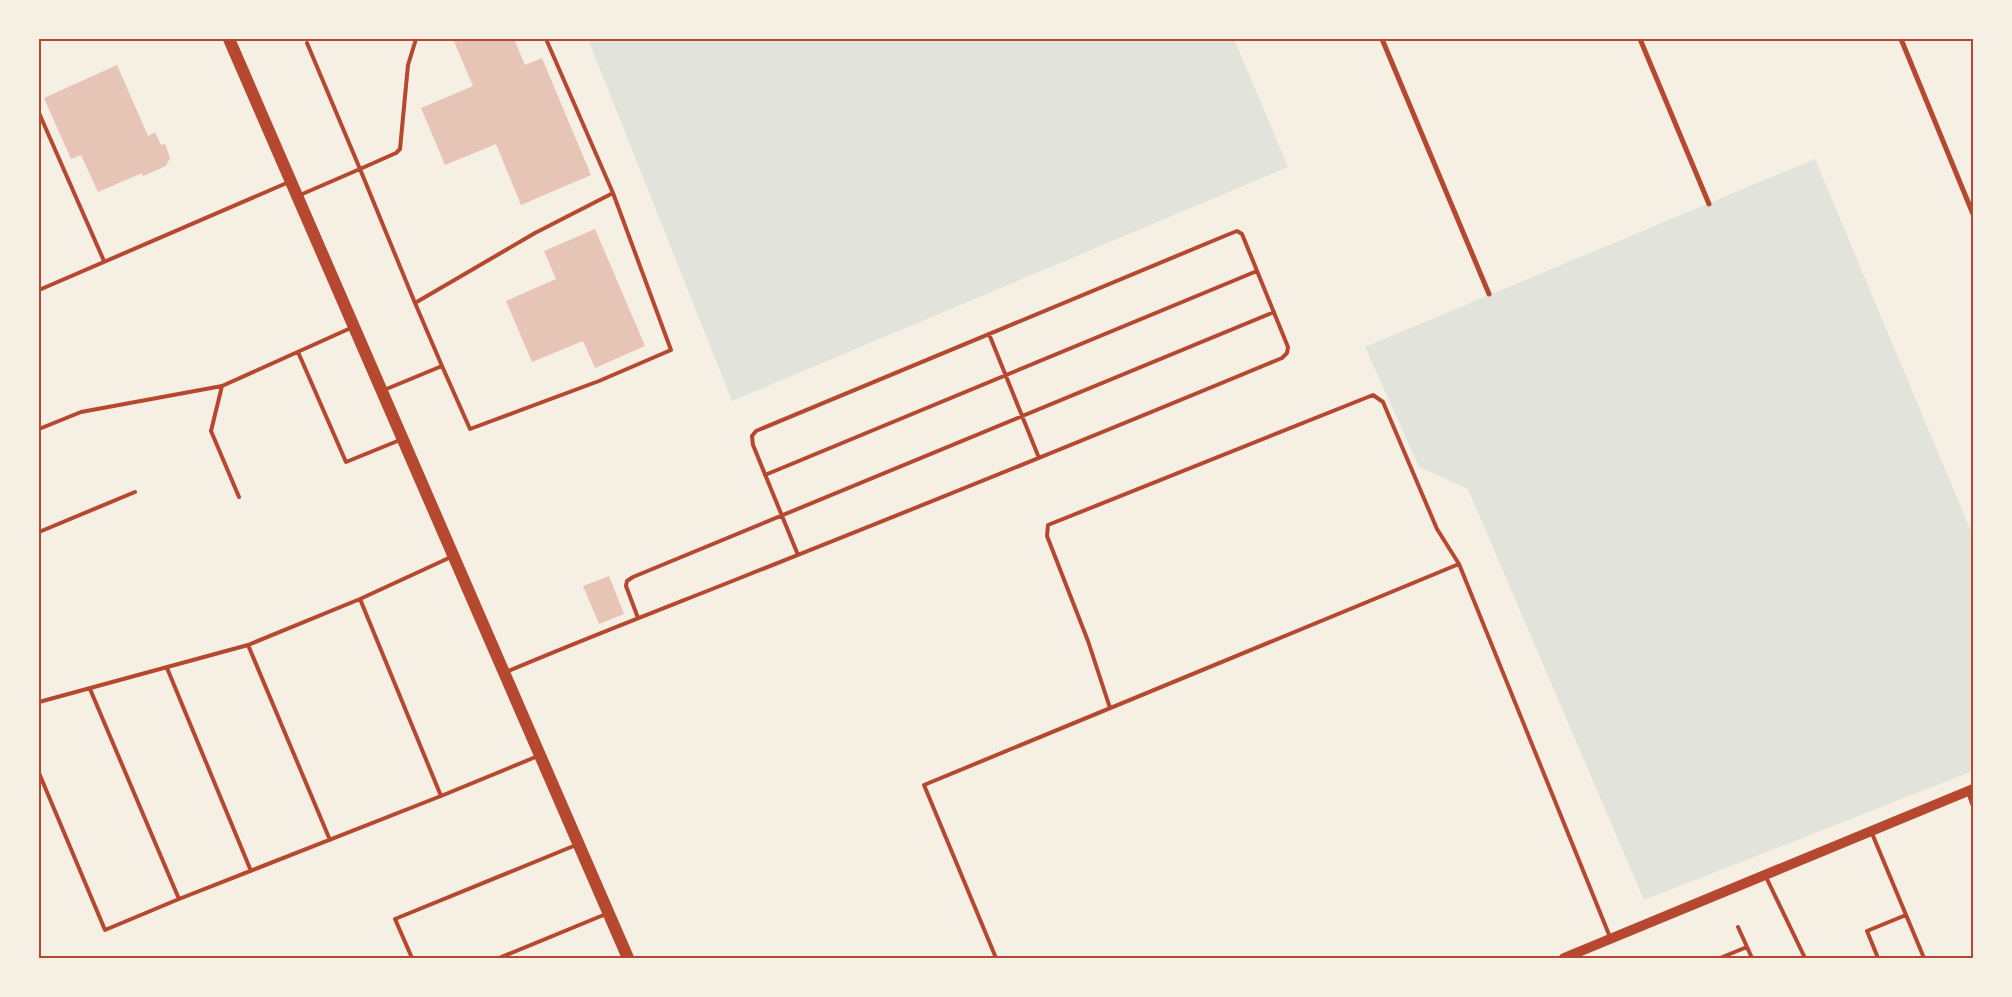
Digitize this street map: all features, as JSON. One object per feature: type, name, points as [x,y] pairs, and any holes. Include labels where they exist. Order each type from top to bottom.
[{"type":"main road","points":[[229,39],[627,958]]},
{"type":"main road","points":[[1564,958],[1970,790]]},
{"type":"street","points":[[1382,39],[1489,294]]},
{"type":"street","points":[[1640,39],[1709,204]]},
{"type":"street","points":[[1901,39],[1973,214]]},
{"type":"lane","points":[[298,196],[396,153],[400,149],[408,65],[416,39]]},
{"type":"lane","points":[[306,43],[470,429],[599,381],[671,350],[614,193],[546,39]]},
{"type":"lane","points":[[39,113],[104,261]]},
{"type":"lane","points":[[39,290],[291,181]]},
{"type":"lane","points":[[415,302],[535,233],[614,193]]},
{"type":"lane","points":[[504,672],[798,555],[1039,458],[1282,358],[1287,353],[1288,347],[1242,234],[1237,231],[756,431],[752,436],[753,445],[798,555]]},
{"type":"lane","points":[[765,476],[1257,271]]},
{"type":"lane","points":[[638,618],[626,586],[627,581],[1274,312]]},
{"type":"lane","points":[[39,429],[81,412],[222,386],[354,327]]},
{"type":"lane","points":[[989,334],[1039,458]]},
{"type":"lane","points":[[298,352],[346,462],[402,439]]},
{"type":"lane","points":[[382,391],[442,366]]},
{"type":"lane","points":[[222,386],[211,431],[239,497]]},
{"type":"lane","points":[[1110,708],[1088,641],[1047,536],[1048,526],[1373,395],[1383,402],[1437,529],[1459,564],[1611,939]]},
{"type":"lane","points":[[39,532],[134,492]]},
{"type":"lane","points":[[39,702],[248,645],[360,599],[453,556]]},
{"type":"lane","points":[[996,958],[924,786],[1459,564]]},
{"type":"lane","points":[[360,599],[441,796]]},
{"type":"lane","points":[[248,645],[330,840]]},
{"type":"lane","points":[[167,668],[251,871]]},
{"type":"lane","points":[[90,689],[179,899]]},
{"type":"lane","points":[[39,773],[105,930],[540,756]]},
{"type":"lane","points":[[1970,790],[1973,806]]},
{"type":"lane","points":[[1871,831],[1924,958]]},
{"type":"lane","points":[[412,958],[396,919],[578,844]]},
{"type":"lane","points":[[1766,875],[1805,958]]},
{"type":"lane","points":[[499,958],[608,913]]},
{"type":"lane","points":[[1878,958],[1867,931],[1906,915]]},
{"type":"lane","points":[[1738,927],[1752,958]]},
{"type":"lane","points":[[1720,958],[1747,947]]},
{"type":"shaded area","points":[[588,39],[1234,39],[1288,167],[732,401]]},
{"type":"shaded area","points":[[1815,159],[1973,536],[1973,771],[1644,900],[1468,489],[1419,467],[1365,347]]},
{"type":"building","points":[[453,39],[514,39],[525,65],[542,58],[591,175],[521,205],[496,144],[445,165],[421,108],[473,86]]},
{"type":"building","points":[[117,65],[148,136],[155,132],[161,145],[165,144],[170,158],[166,166],[143,176],[142,173],[98,192],[81,155],[71,159],[44,98]]},
{"type":"building","points":[[595,229],[645,346],[595,368],[583,341],[532,362],[506,301],[556,279],[544,251]]},
{"type":"building","points":[[609,576],[624,614],[599,624],[583,586]]}]
